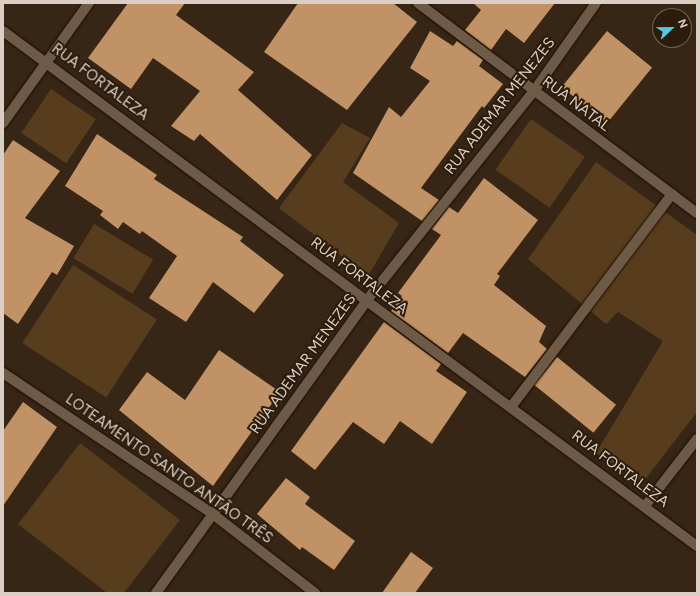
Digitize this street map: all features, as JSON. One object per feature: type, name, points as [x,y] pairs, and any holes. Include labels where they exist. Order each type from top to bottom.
[{"type":"street","points":[[3,123],[89,3]]},
{"type":"street","name":"RUA NATAL","points":[[418,3],[697,213]]},
{"type":"street","name":"RUA ADEMAR MENEZES","points":[[156,593],[214,515],[367,300],[534,90],[596,3]]},
{"type":"street","name":"RUA FORTALEZA","points":[[3,31],[47,61],[697,546]]},
{"type":"street","points":[[511,407],[672,194]]},
{"type":"street","name":"LOTEAMENTO SANTO ANTÃO TRÊS","points":[[3,373],[214,515],[315,593]]},
{"type":"street","points":[[645,506],[697,440]]},
{"type":"shaded area","points":[[51,89],[96,119],[66,163],[21,133]]},
{"type":"shaded area","points":[[531,119],[585,157],[550,208],[495,170]]},
{"type":"shaded area","points":[[342,123],[370,138],[343,182],[399,223],[368,276],[279,208]]},
{"type":"shaded area","points":[[596,162],[697,235],[697,412],[643,482],[596,453],[663,341],[618,312],[606,324],[528,259]]},
{"type":"shaded area","points":[[94,224],[153,260],[133,294],[73,258]]},
{"type":"shaded area","points":[[73,265],[157,319],[106,397],[22,343]]},
{"type":"shaded area","points":[[80,443],[180,520],[124,593],[107,593],[18,524]]},
{"type":"building","points":[[128,3],[185,3],[176,15],[254,72],[238,90],[312,155],[277,200],[200,134],[194,141],[171,126],[200,91],[153,58],[131,89],[88,58]]},
{"type":"building","points":[[298,3],[393,3],[417,22],[347,110],[264,52]]},
{"type":"building","points":[[473,3],[555,3],[524,43],[506,29],[491,50],[465,30],[481,10]]},
{"type":"building","points":[[430,31],[453,46],[457,41],[483,60],[479,66],[503,84],[484,108],[482,106],[421,188],[439,200],[422,221],[353,173],[389,107],[401,117],[430,81],[410,68]]},
{"type":"building","points":[[607,31],[652,68],[607,123],[562,87]]},
{"type":"building","points":[[97,134],[157,175],[154,179],[243,237],[240,241],[284,275],[254,313],[213,282],[186,322],[149,298],[177,256],[142,231],[140,234],[123,222],[118,229],[100,215],[103,211],[65,186]]},
{"type":"building","points":[[13,140],[60,171],[25,218],[74,246],[57,275],[52,272],[18,324],[3,313],[3,155]]},
{"type":"building","points":[[484,178],[538,220],[497,274],[500,276],[494,285],[546,326],[539,342],[547,349],[525,377],[463,333],[448,353],[391,311],[402,296],[398,293],[441,235],[432,229],[449,207],[458,213]]},
{"type":"building","points":[[384,322],[441,364],[436,371],[467,392],[432,444],[400,421],[384,444],[353,422],[315,470],[291,451]]},
{"type":"building","points":[[219,350],[280,392],[213,486],[119,410],[147,372],[185,400]]},
{"type":"building","points":[[557,357],[616,405],[593,433],[534,385]]},
{"type":"building","points":[[23,402],[57,427],[3,506],[3,431]]},
{"type":"building","points":[[286,478],[310,497],[305,504],[355,541],[334,570],[302,547],[300,550],[257,514]]},
{"type":"building","points":[[411,552],[433,568],[415,593],[382,593]]}]
